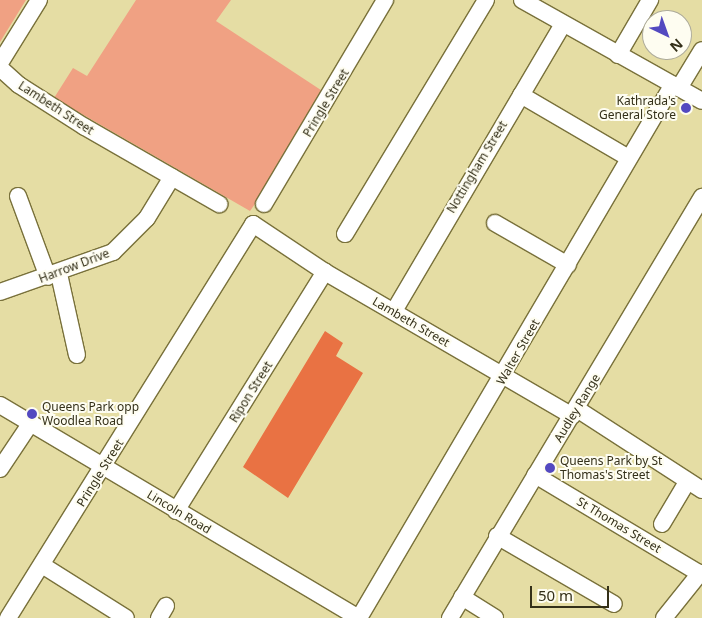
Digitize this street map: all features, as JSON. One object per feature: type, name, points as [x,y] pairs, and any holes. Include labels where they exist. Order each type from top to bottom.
[{"type":"street","points":[[0,63],[39,0]]},
{"type":"street","name":"Pringle Street","points":[[264,204],[385,0]]},
{"type":"street","points":[[344,234],[486,0]]},
{"type":"street","points":[[522,0],[618,56],[702,101]]},
{"type":"street","points":[[618,56],[650,0]]},
{"type":"street","name":"Nottingham Street","points":[[394,311],[563,24]]},
{"type":"street","name":"Walter Street","points":[[359,618],[504,376],[629,158],[702,50]]},
{"type":"street","name":"Lambeth Street","points":[[0,68],[19,85],[85,127],[219,204]]},
{"type":"street","points":[[521,95],[629,158]]},
{"type":"street","name":"Harrow Drive","points":[[0,292],[53,275],[113,252],[147,218],[172,177]]},
{"type":"street","points":[[18,196],[53,275],[77,355]]},
{"type":"street","name":"Audley Range","points":[[450,618],[497,536],[575,412],[702,197]]},
{"type":"street","points":[[495,223],[568,265]]},
{"type":"street","name":"Pringle Street","points":[[8,618],[104,467],[253,224]]},
{"type":"street","name":"Lambeth Street","points":[[253,224],[326,272],[504,376],[575,412],[702,490]]},
{"type":"street","name":"Ripon Street","points":[[176,512],[326,272]]},
{"type":"street","name":"Lincoln Road","points":[[0,405],[176,512],[359,618]]},
{"type":"street","points":[[0,469],[30,424]]},
{"type":"street","name":"St Thomas Street","points":[[536,475],[701,574]]},
{"type":"street","points":[[662,524],[687,482]]},
{"type":"street","points":[[497,536],[614,604]]},
{"type":"street","points":[[42,565],[126,618]]},
{"type":"street","points":[[664,618],[701,574]]},
{"type":"street","points":[[462,597],[495,618]]},
{"type":"shaded area","points":[[0,0],[26,0],[0,42]]},
{"type":"shaded area","points":[[136,0],[231,0],[216,21],[330,96],[250,211],[54,98],[73,68],[87,76]]},
{"type":"shaded area","points":[[325,331],[343,343],[336,356],[363,373],[288,498],[243,467]]},
{"type":"place","name":"Kathrada's General Store","points":[[686,108]]},
{"type":"place","name":"Queens Park opp Woodlea Road","points":[[32,414]]},
{"type":"place","name":"Queens Park by St Thomas's Street","points":[[550,468]]}]
